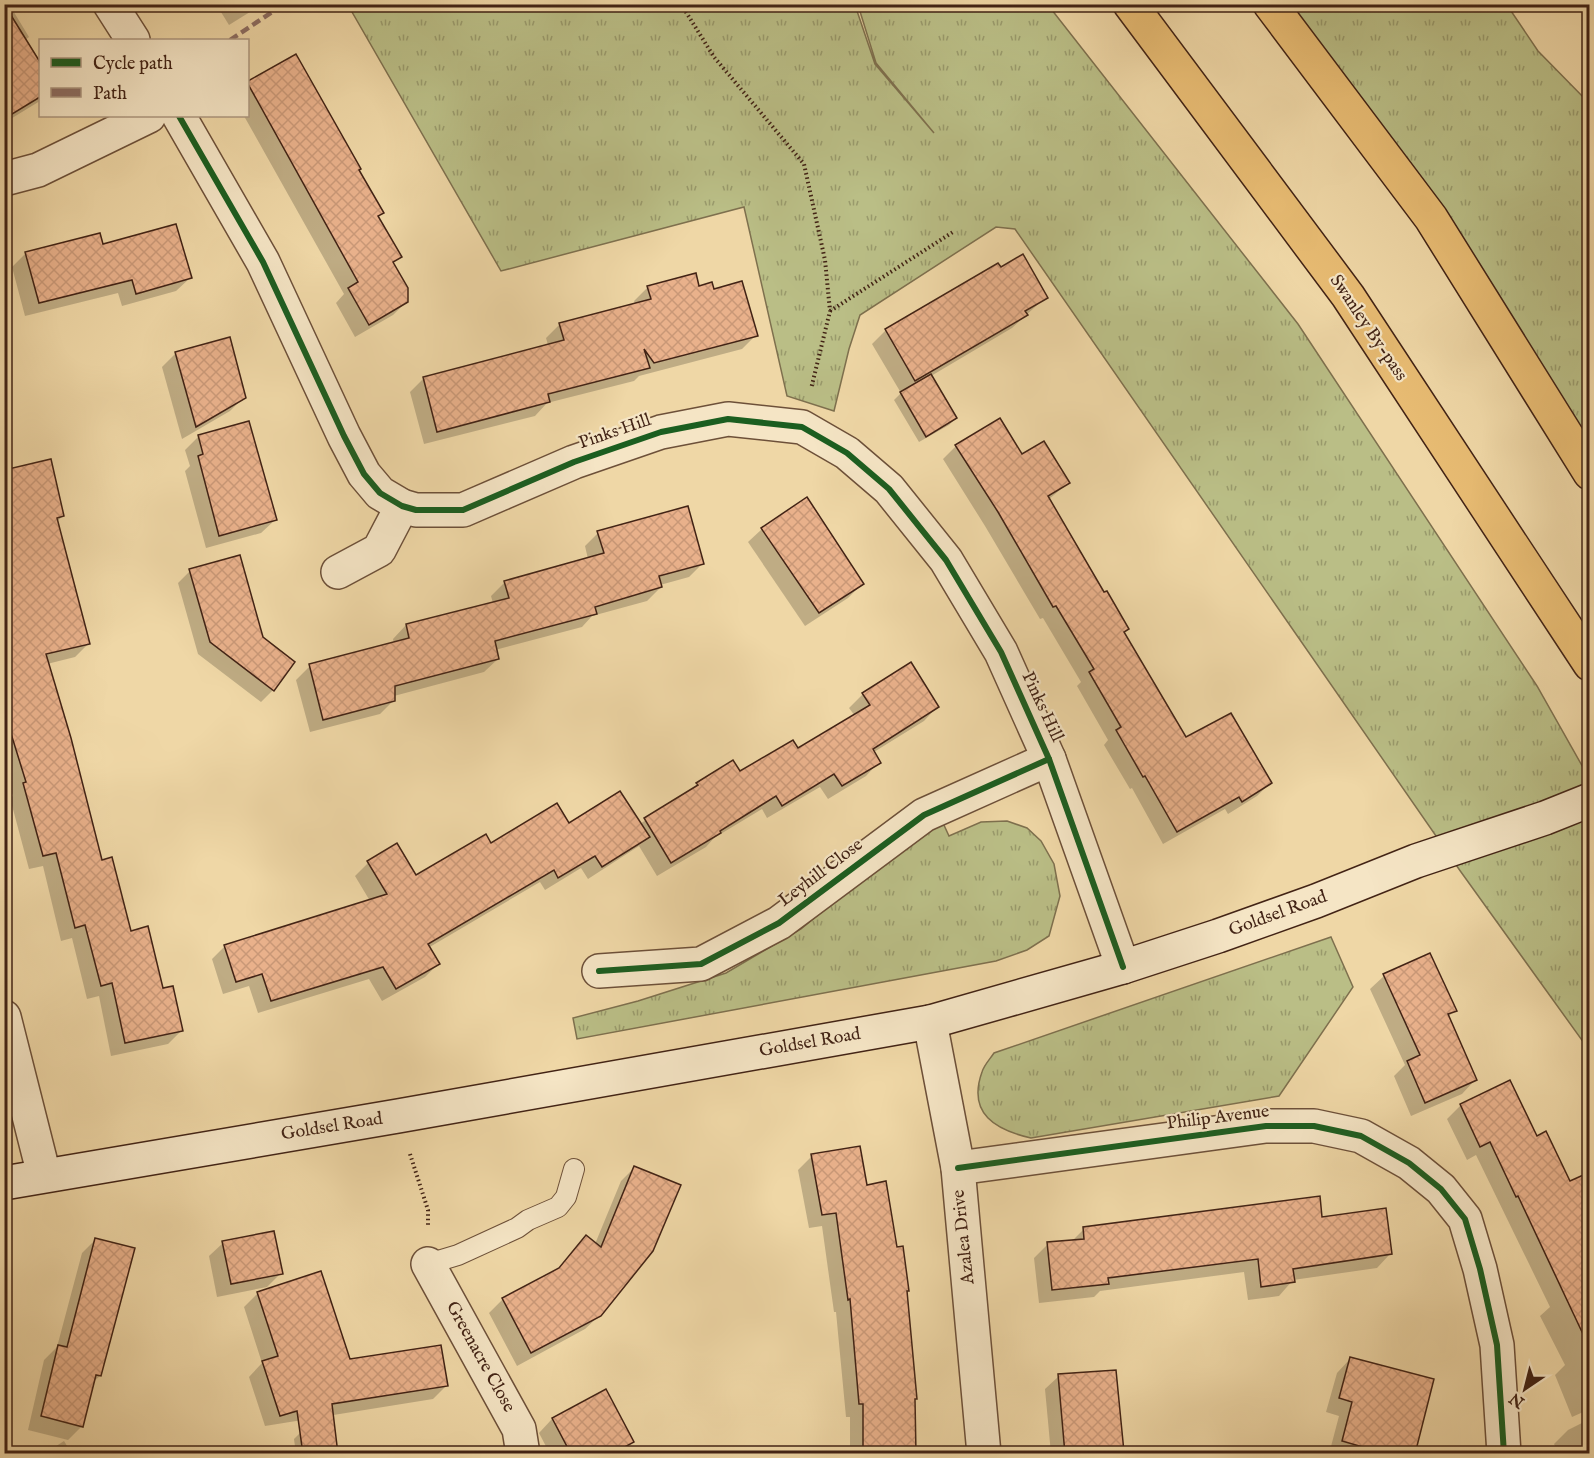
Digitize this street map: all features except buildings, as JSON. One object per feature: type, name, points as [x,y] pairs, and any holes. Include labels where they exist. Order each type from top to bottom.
[{"type":"highway","name":"Swanley By-pass","points":[[1130,4],[1348,296],[1590,664]]},
{"type":"highway","points":[[1270,4],[1431,218],[1590,473]]},
{"type":"street","points":[[110,4],[132,39]]},
{"type":"street","points":[[4,179],[38,170],[147,117]]},
{"type":"street","name":"Pinks Hill","points":[[180,117],[263,262],[364,474],[380,494],[402,506],[416,510],[463,510],[574,462],[661,432],[728,419],[802,428],[848,453],[889,489],[946,560],[1000,652],[1049,759],[1123,967]]},
{"type":"street","points":[[338,572],[379,549],[402,506]]},
{"type":"street","name":"Leyhill Close","points":[[599,971],[701,964],[779,923],[924,815],[1049,759]]},
{"type":"street","name":"Goldsel Road","points":[[4,1183],[930,1022],[1123,967],[1316,901],[1452,848],[1545,818],[1590,800]]},
{"type":"street","points":[[4,1017],[44,1175]]},
{"type":"street","name":"Azalea Drive","points":[[930,1022],[958,1168],[984,1454]]},
{"type":"street","name":"Philip Avenue","points":[[958,1168],[1266,1126],[1314,1126],[1361,1136],[1417,1169],[1441,1189],[1465,1219],[1480,1269],[1497,1345],[1504,1454]]},
{"type":"street","name":"Greenacre Close","points":[[428,1264],[519,1429],[523,1454]]},
{"type":"lane","points":[[428,1264],[458,1255],[558,1207],[566,1197],[574,1169]]},
{"type":"path","points":[[681,4],[714,57],[804,164],[825,260],[830,311],[802,428]]},
{"type":"path","points":[[830,311],[952,232]]},
{"type":"path","points":[[398,1116],[428,1210],[428,1264]]},
{"type":"green space","points":[[348,5],[855,5],[875,64],[934,133],[876,63],[858,5],[1048,5],[1298,324],[1537,686],[1589,778],[1589,1050],[1461,872],[1015,229],[996,227],[860,315],[834,411],[787,396],[744,207],[501,271]]},
{"type":"green space","points":[[1274,5],[1507,5],[1538,51],[1589,103],[1589,465]]},
{"type":"green space","points":[[1007,821],[1027,828],[1041,841],[1054,864],[1060,896],[1049,936],[1027,950],[996,961],[577,1039],[573,1018],[638,1001],[726,973],[801,929],[899,848],[943,823],[949,836],[981,822]]},
{"type":"green space","points":[[1331,937],[1353,987],[1279,1096],[1031,1138],[996,1125],[982,1109],[978,1099],[978,1087],[983,1069],[994,1053]]},
{"type":"marked path","points":[[232,39],[284,4]]},
{"type":"cycle path","points":[[180,117],[263,262],[364,474],[380,493],[402,506],[416,510],[463,510],[574,462],[661,432],[728,419],[802,427],[847,453],[889,489],[946,560],[1001,652],[1049,759],[1123,967]]},
{"type":"cycle path","points":[[599,971],[701,964],[779,923],[924,815],[1049,759]]},
{"type":"cycle path","points":[[958,1168],[1266,1126],[1314,1126],[1361,1136],[1409,1163],[1441,1189],[1465,1219],[1480,1269],[1497,1345],[1504,1454]]}]
